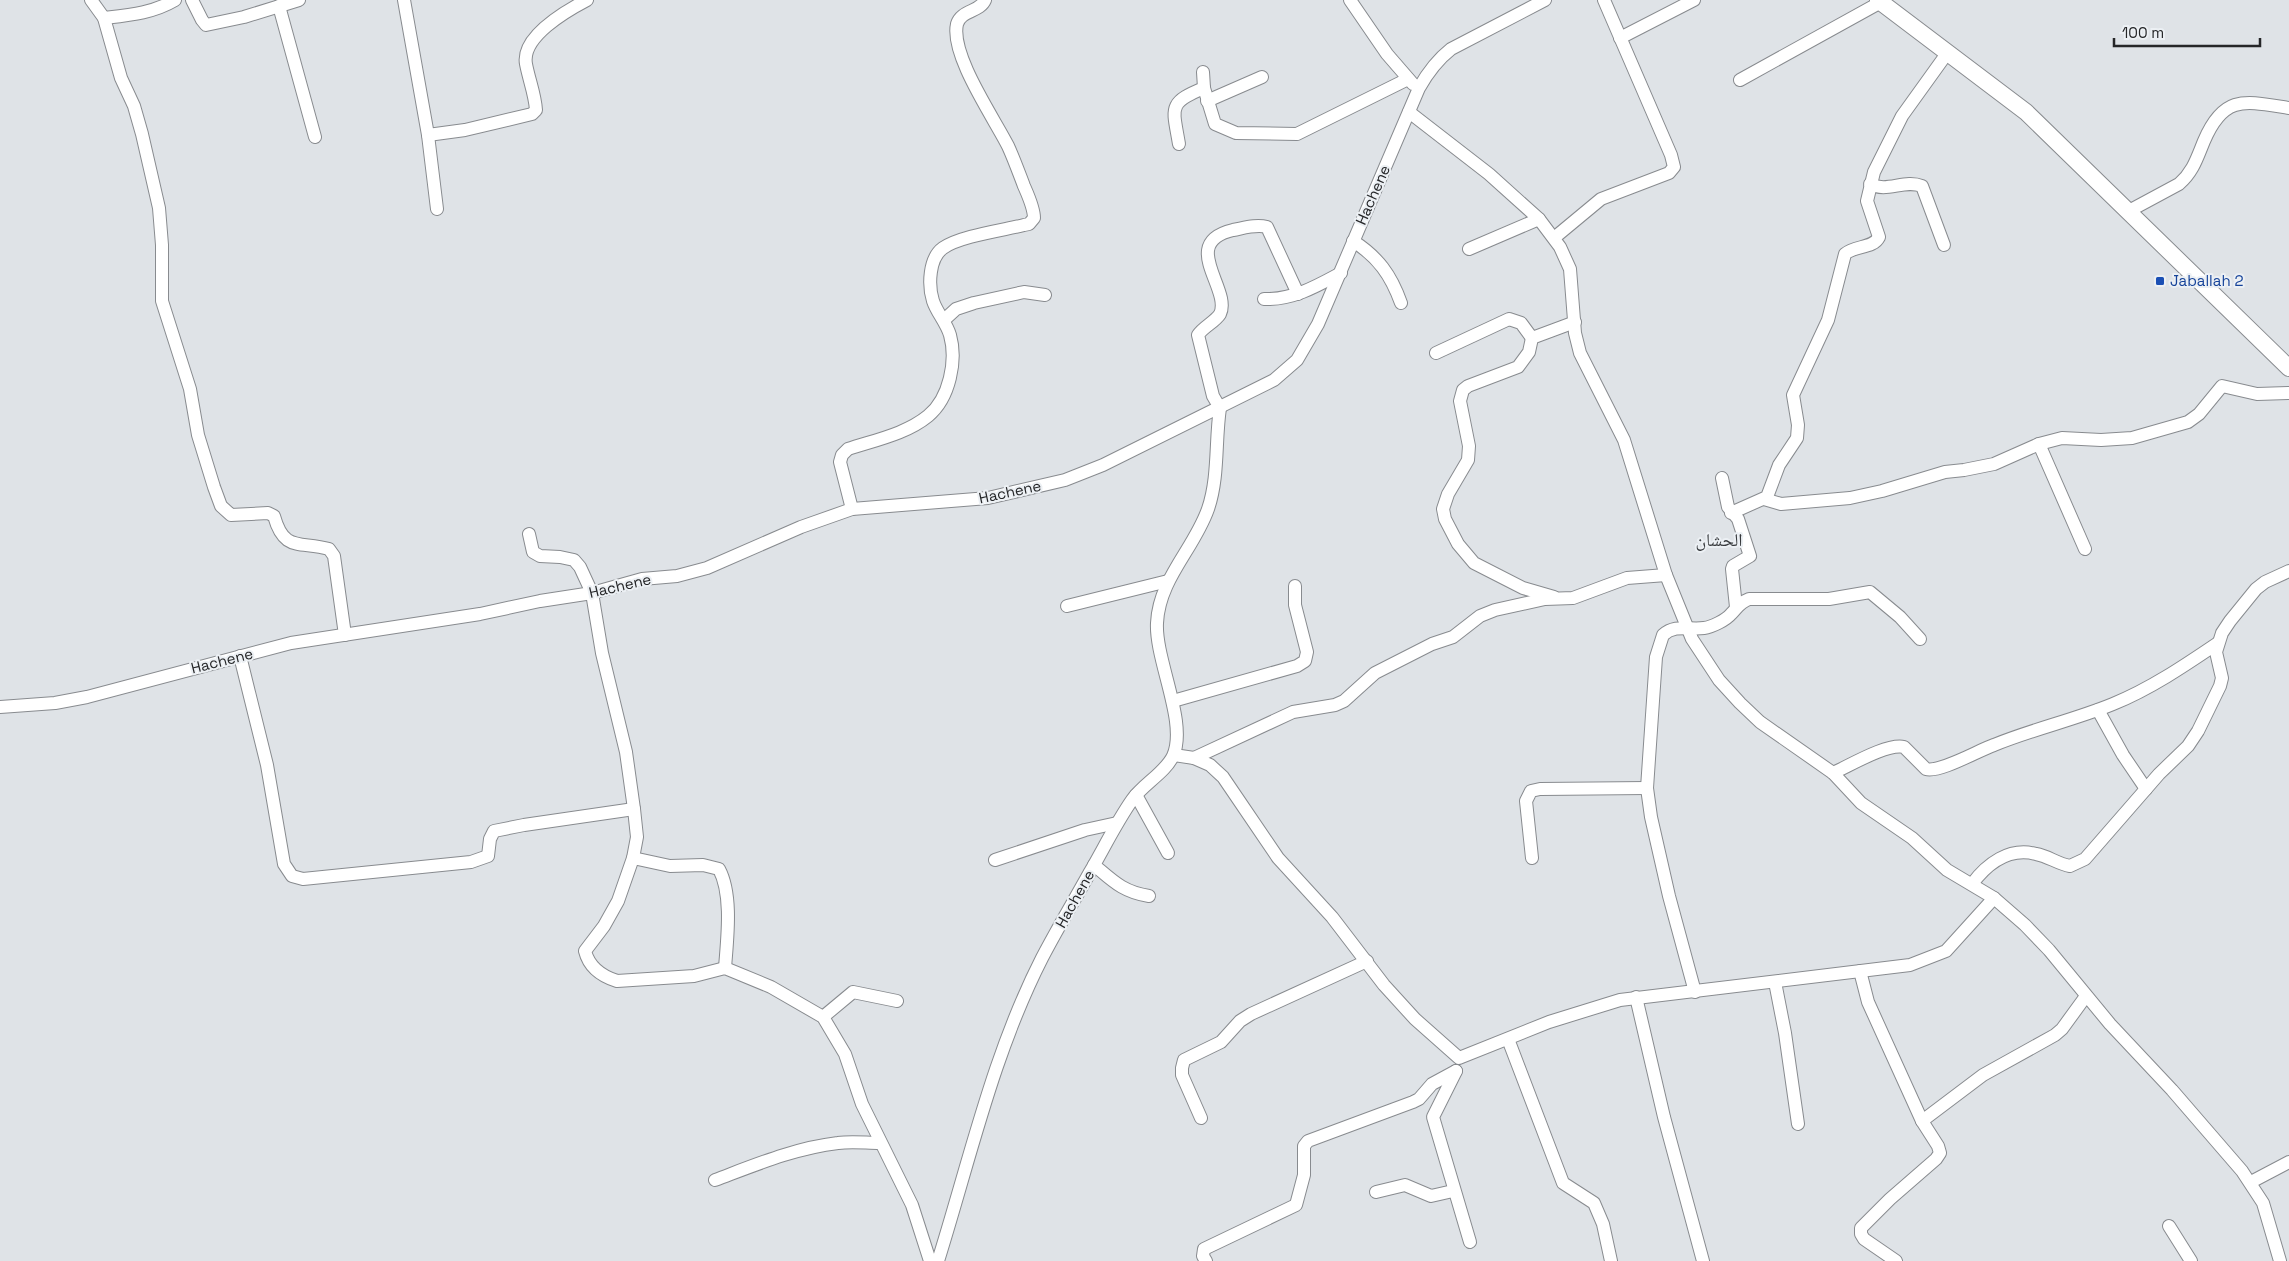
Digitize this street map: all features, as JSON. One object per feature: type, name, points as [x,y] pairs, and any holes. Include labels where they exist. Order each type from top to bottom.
[{"type":"main road","points":[[1880,1],[2026,112],[2056,138],[2128,212],[2289,368]]},
{"type":"street","points":[[91,0],[104,18],[121,78],[134,106],[142,134],[159,208],[162,244],[162,301],[190,388],[198,435],[221,506],[231,515],[268,513],[274,516],[278,532],[287,541],[329,549],[334,556],[345,635]]},
{"type":"street","points":[[104,18],[141,14],[161,8],[175,0]]},
{"type":"street","points":[[192,0],[206,25],[244,17],[299,0]]},
{"type":"street","points":[[404,0],[428,136],[437,208]]},
{"type":"street","points":[[428,136],[465,130],[532,114],[536,110],[536,96],[526,65],[525,53],[533,40],[565,12],[587,0]]},
{"type":"street","points":[[852,510],[840,462],[842,455],[848,449],[911,428],[930,415],[940,402],[952,369],[950,335],[944,320],[933,302],[930,285],[933,264],[938,253],[953,243],[1024,225],[1034,218],[1026,191],[1009,148],[967,72],[959,45],[957,23],[969,11],[982,5],[985,0]]},
{"type":"street","points":[[1350,0],[1386,54],[1408,79],[1419,88]]},
{"type":"street","name":"Hachene","points":[[0,707],[55,703],[87,697],[291,643],[480,614],[540,601],[592,593],[642,579],[677,576],[707,568],[801,527],[852,510],[916,503],[961,502],[1041,487],[1103,465],[1274,380],[1297,360],[1318,324],[1419,88],[1438,59],[1451,49],[1545,0]]},
{"type":"street","points":[[1554,238],[1601,199],[1669,173],[1674,167],[1672,155],[1604,0]]},
{"type":"street","points":[[1620,38],[1694,0]]},
{"type":"street","points":[[1740,80],[1880,1]]},
{"type":"street","points":[[279,6],[315,136]]},
{"type":"street","points":[[1731,513],[1764,499],[1770,494],[1779,465],[1797,438],[1798,425],[1793,395],[1828,320],[1846,254],[1849,251],[1872,244],[1879,239],[1866,201],[1870,184],[1898,122],[1948,52]]},
{"type":"street","points":[[1203,72],[1207,101],[1215,124],[1236,133],[1253,135],[1297,134],[1408,79]]},
{"type":"street","points":[[1207,101],[1262,77]]},
{"type":"street","points":[[1179,144],[1173,112],[1176,103],[1204,88]]},
{"type":"street","points":[[2128,212],[2186,178],[2209,132],[2222,110],[2226,107],[2233,104],[2248,103],[2289,108]]},
{"type":"street","points":[[1409,112],[1489,174],[1539,219],[1554,238],[1570,269],[1575,333],[1580,353],[1624,440],[1666,575],[1692,639],[1706,661],[1740,703],[1760,722],[1833,773],[1867,807],[1912,838],[1947,870],[1994,898],[2025,925],[2049,950],[2086,996],[2219,1142],[2251,1182],[2270,1221],[2280,1261]]},
{"type":"street","points":[[1870,184],[1881,188],[1912,184],[1922,186],[1944,245]]},
{"type":"street","points":[[1469,249],[1539,219]]},
{"type":"street","points":[[1298,294],[1267,227],[1256,226],[1231,231],[1217,236],[1211,243],[1209,269],[1220,299],[1221,308],[1220,314],[1201,330],[1198,335],[1213,396],[1220,408],[1212,498],[1200,528],[1168,581],[1160,604],[1157,636],[1173,701],[1176,736],[1174,755],[1194,758],[1210,765],[1223,777],[1278,858],[1332,917],[1384,985],[1399,1002],[1459,1058]]},
{"type":"street","points":[[1353,241],[1367,250],[1386,270],[1401,303]]},
{"type":"street","points":[[1264,299],[1286,298],[1298,294],[1341,272]]},
{"type":"street","points":[[944,320],[956,309],[974,303],[1024,292],[1045,295]]},
{"type":"street","points":[[1436,353],[1509,319],[1522,323],[1532,338],[1529,352],[1518,367],[1468,386],[1463,390],[1460,401],[1469,446],[1468,460],[1448,494],[1443,509],[1445,519],[1458,544],[1474,562],[1523,588],[1558,599]]},
{"type":"street","points":[[1532,338],[1575,322]]},
{"type":"street","points":[[1764,499],[1781,504],[1850,498],[1882,491],[1945,472],[1994,464],[2039,444],[2062,438],[2101,440],[2132,438],[2162,430],[2194,418],[2208,405],[2222,386],[2257,394],[2289,393]]},
{"type":"street","points":[[2039,444],[2085,549]]},
{"type":"street","points":[[1722,478],[1731,513],[1738,519],[1750,556],[1733,566],[1732,569],[1736,607]]},
{"type":"street","points":[[528,534],[533,552],[540,556],[560,556],[574,560],[580,567],[592,593],[602,653],[626,752],[634,809],[637,837],[634,858],[618,901],[604,926],[584,951],[594,968],[606,978],[618,981],[694,976],[725,968],[771,988],[824,1017],[846,1054],[862,1104],[912,1204],[930,1261]]},
{"type":"street","points":[[1972,884],[1989,864],[2015,855],[2035,853],[2070,866],[2079,864],[2113,830],[2146,789],[2188,746],[2217,694],[2222,678],[2217,658],[2218,643],[2230,621],[2256,589],[2265,582],[2289,571]]},
{"type":"street","points":[[1194,758],[1293,712],[1344,701],[1375,673],[1432,644],[1453,637],[1486,613],[1545,599],[1573,598],[1626,578],[1666,575]]},
{"type":"street","points":[[1067,606],[1168,581]]},
{"type":"street","points":[[1173,701],[1297,666],[1305,661],[1307,652],[1295,605],[1295,586]]},
{"type":"street","points":[[1695,992],[1669,896],[1651,817],[1647,788],[1656,657],[1659,642],[1667,632],[1688,626],[1704,628],[1714,624],[1732,614],[1741,602],[1749,599],[1829,599],[1870,592],[1900,618],[1920,639]]},
{"type":"street","points":[[1833,773],[1889,748],[1900,746],[1904,746],[1926,769],[1937,768],[1993,745],[2098,710],[2171,674],[2218,643]]},
{"type":"street","points":[[240,656],[267,765],[284,864],[292,876],[303,879],[470,862],[488,856],[490,839],[494,831],[634,809]]},
{"type":"street","points":[[2098,710],[2123,755],[2146,789]]},
{"type":"street","name":"Hachene","points":[[938,1261],[984,1104],[1006,1038],[1043,957],[1117,823],[1136,795],[1174,755]]},
{"type":"street","points":[[1532,858],[1526,801],[1531,791],[1540,789],[1647,788]]},
{"type":"street","points":[[1136,795],[1168,853]]},
{"type":"street","points":[[995,860],[1084,830],[1117,823]]},
{"type":"street","points":[[634,858],[670,866],[703,865],[720,869],[724,877],[728,914],[725,968]]},
{"type":"street","points":[[1094,865],[1124,890],[1133,894],[1149,896]]},
{"type":"street","points":[[1459,1058],[1577,1012],[1636,996],[1695,992],[1910,964],[1946,951],[1994,898]]},
{"type":"street","points":[[1201,1118],[1182,1075],[1184,1060],[1221,1042],[1240,1021],[1251,1014],[1367,961]]},
{"type":"street","points":[[1860,971],[1868,1002],[1922,1121],[1938,1146],[1940,1153],[1936,1159],[1890,1199],[1861,1228],[1861,1234],[1864,1239],[1896,1261]]},
{"type":"street","points":[[1775,982],[1785,1033],[1798,1124]]},
{"type":"street","points":[[824,1017],[853,992],[897,1001]]},
{"type":"street","points":[[1636,996],[1664,1116],[1703,1261]]},
{"type":"street","points":[[1922,1121],[1983,1075],[2055,1035],[2062,1029],[2086,996]]},
{"type":"street","points":[[1508,1039],[1562,1183],[1594,1203],[1603,1224],[1611,1261]]},
{"type":"street","points":[[1459,1058],[1456,1071],[1433,1117],[1453,1191],[1470,1242]]},
{"type":"street","points":[[1206,1261],[1203,1256],[1204,1249],[1296,1205],[1304,1175],[1304,1146],[1308,1141],[1419,1099],[1432,1084],[1456,1071]]},
{"type":"street","points":[[715,1180],[781,1156],[815,1147],[836,1143],[880,1143]]},
{"type":"street","points":[[2251,1182],[2289,1162]]},
{"type":"street","points":[[1376,1192],[1405,1185],[1431,1196],[1453,1191]]},
{"type":"street","points":[[2169,1226],[2191,1261]]},
{"type":"place","name":"Jaballah 2","points":[[2160,281]]},
{"type":"district","name":"الحشان","points":[[1719,540]]}]
